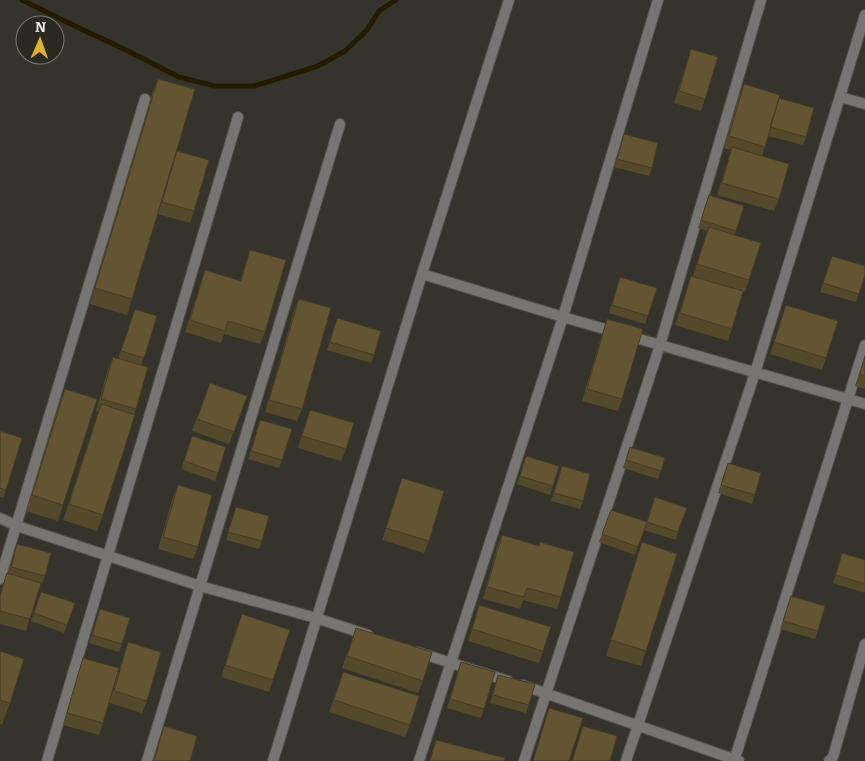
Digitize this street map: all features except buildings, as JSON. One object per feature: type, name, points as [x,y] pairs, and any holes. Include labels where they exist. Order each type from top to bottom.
[{"type":"street","points":[[273,761],[422,274],[509,0]]},
{"type":"street","points":[[419,761],[563,317],[658,0]]},
{"type":"street","points":[[524,761],[660,345],[761,0]]},
{"type":"street","points":[[626,761],[755,373],[865,15]]},
{"type":"street","points":[[840,97],[865,104]]},
{"type":"street","points":[[0,579],[145,99]]},
{"type":"street","points":[[47,761],[238,117]]},
{"type":"street","points":[[147,761],[340,124]]},
{"type":"street","points":[[422,274],[563,317],[865,404]]},
{"type":"street","points":[[406,648],[545,692],[736,761],[865,345]]},
{"type":"street","points":[[0,518],[17,526],[200,586],[316,618],[378,639]]},
{"type":"street","points":[[829,761],[833,757],[865,644]]},
{"type":"waterway","points":[[22,0],[179,77],[215,86],[254,86],[318,66],[345,51],[367,30],[379,11],[396,0]]}]
